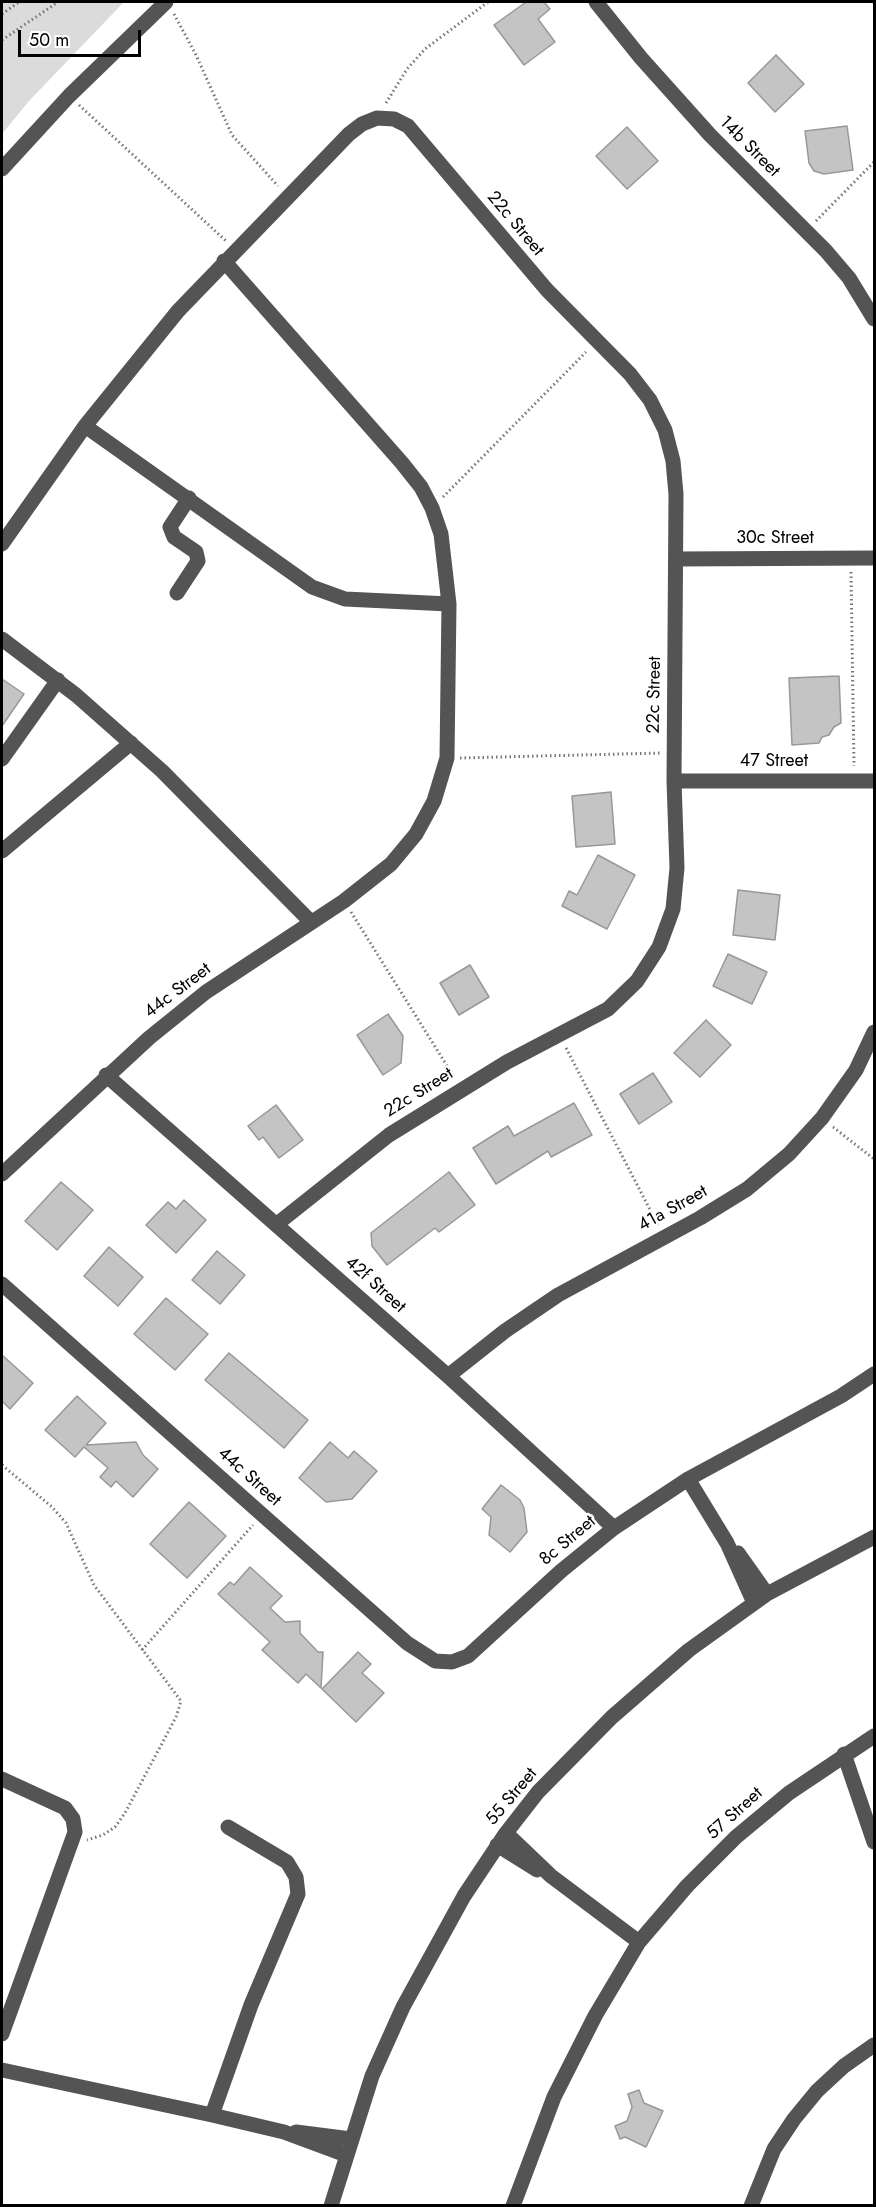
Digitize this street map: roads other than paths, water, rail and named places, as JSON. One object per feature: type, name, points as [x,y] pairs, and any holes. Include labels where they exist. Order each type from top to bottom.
[{"type":"street","name":"14b Street","points":[[596,2],[641,58],[703,128],[806,231],[849,278],[874,319]]},
{"type":"street","points":[[2,169],[69,96],[169,6]]},
{"type":"street","name":"22c Street","points":[[224,261],[349,134],[362,124],[377,118],[394,119],[408,126],[525,265],[630,374],[650,400],[665,430],[674,461],[676,559],[674,781],[677,868],[673,909],[659,947],[637,981],[608,1009],[461,1089],[380,1142],[277,1224]]},
{"type":"street","points":[[2,544],[86,426],[178,311],[224,261]]},
{"type":"street","name":"44c Street","points":[[2,1174],[106,1075],[206,992],[344,901],[391,864],[416,834],[434,801],[447,758],[448,604],[441,534],[432,508],[421,487],[402,463],[224,261]]},
{"type":"street","points":[[86,426],[312,586],[328,594],[363,601],[448,604]]},
{"type":"street","points":[[177,593],[198,561],[196,552],[174,537],[170,527],[189,498]]},
{"type":"street","name":"30c Street","points":[[676,559],[874,558]]},
{"type":"street","points":[[2,639],[58,680],[193,800],[311,922]]},
{"type":"street","points":[[2,759],[58,680]]},
{"type":"street","points":[[2,851],[130,743]]},
{"type":"street","name":"47 Street","points":[[674,781],[874,781]]},
{"type":"street","name":"41a Street","points":[[448,1376],[549,1300],[747,1189],[789,1154],[822,1119],[856,1070],[874,1032]]},
{"type":"street","name":"42f Street","points":[[106,1075],[448,1376],[614,1528]]},
{"type":"street","name":"44c Street","points":[[2,1284],[420,1654],[435,1661],[452,1662],[468,1656],[481,1645]]},
{"type":"street","name":"8c Street","points":[[481,1645],[561,1571],[614,1528],[688,1479],[842,1396],[874,1374]]},
{"type":"street","points":[[688,1479],[727,1543],[754,1603]]},
{"type":"street","name":"55 Street","points":[[332,2205],[372,2076],[398,2016],[439,1938],[502,1839],[538,1792],[612,1717],[689,1650],[767,1594],[874,1537]]},
{"type":"street","points":[[727,1543],[744,1561],[767,1594]]},
{"type":"street","name":"57 Street","points":[[513,2205],[554,2097],[595,2016],[639,1942],[687,1886],[736,1837],[789,1792],[874,1736]]},
{"type":"street","points":[[844,1754],[874,1842]]},
{"type":"street","points":[[2,1779],[65,1808],[73,1819],[75,1832],[2,2034]]},
{"type":"street","points":[[212,2115],[250,2005],[298,1894],[296,1877],[287,1862],[228,1827]]},
{"type":"street","points":[[502,1839],[639,1942]]},
{"type":"street","points":[[751,2205],[774,2149],[794,2119],[817,2091],[844,2066],[874,2045]]},
{"type":"street","points":[[2,2070],[284,2132],[346,2155]]},
{"type":"street","points":[[284,2132],[351,2139]]}]
